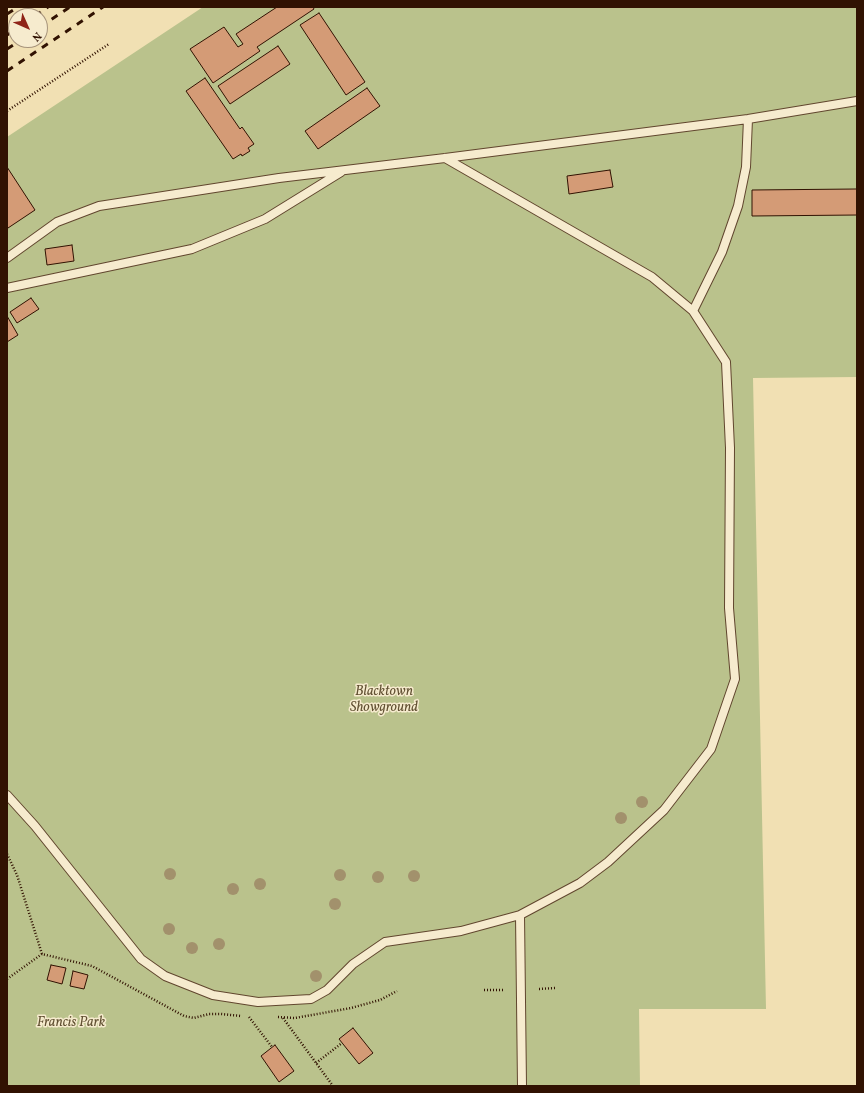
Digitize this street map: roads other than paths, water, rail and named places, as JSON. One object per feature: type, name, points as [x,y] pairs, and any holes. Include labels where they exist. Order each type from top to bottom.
[{"type":"lane","points":[[7,258],[57,222],[99,206],[272,179],[748,119],[857,101]]},
{"type":"lane","points":[[693,311],[722,252],[738,206],[746,167],[748,119]]},
{"type":"lane","points":[[7,795],[35,826],[141,959],[165,976],[213,995],[258,1002],[311,998],[327,990],[352,964],[385,942],[461,931],[520,915],[580,883],[608,862],[664,810],[711,749],[736,679],[729,608],[730,448],[726,362],[693,311],[652,277],[445,158]]},
{"type":"lane","points":[[7,288],[192,249],[265,219],[343,171]]},
{"type":"lane","points":[[520,915],[522,1086]]},
{"type":"railway","points":[[7,14],[18,7]]},
{"type":"railway","points":[[48,22],[70,7]]},
{"type":"railway","points":[[7,71],[103,7]]},
{"type":"park label","name":"Blacktown Showground","points":[[384,700]]},
{"type":"park label","name":"Francis Park","points":[[71,1023]]}]
